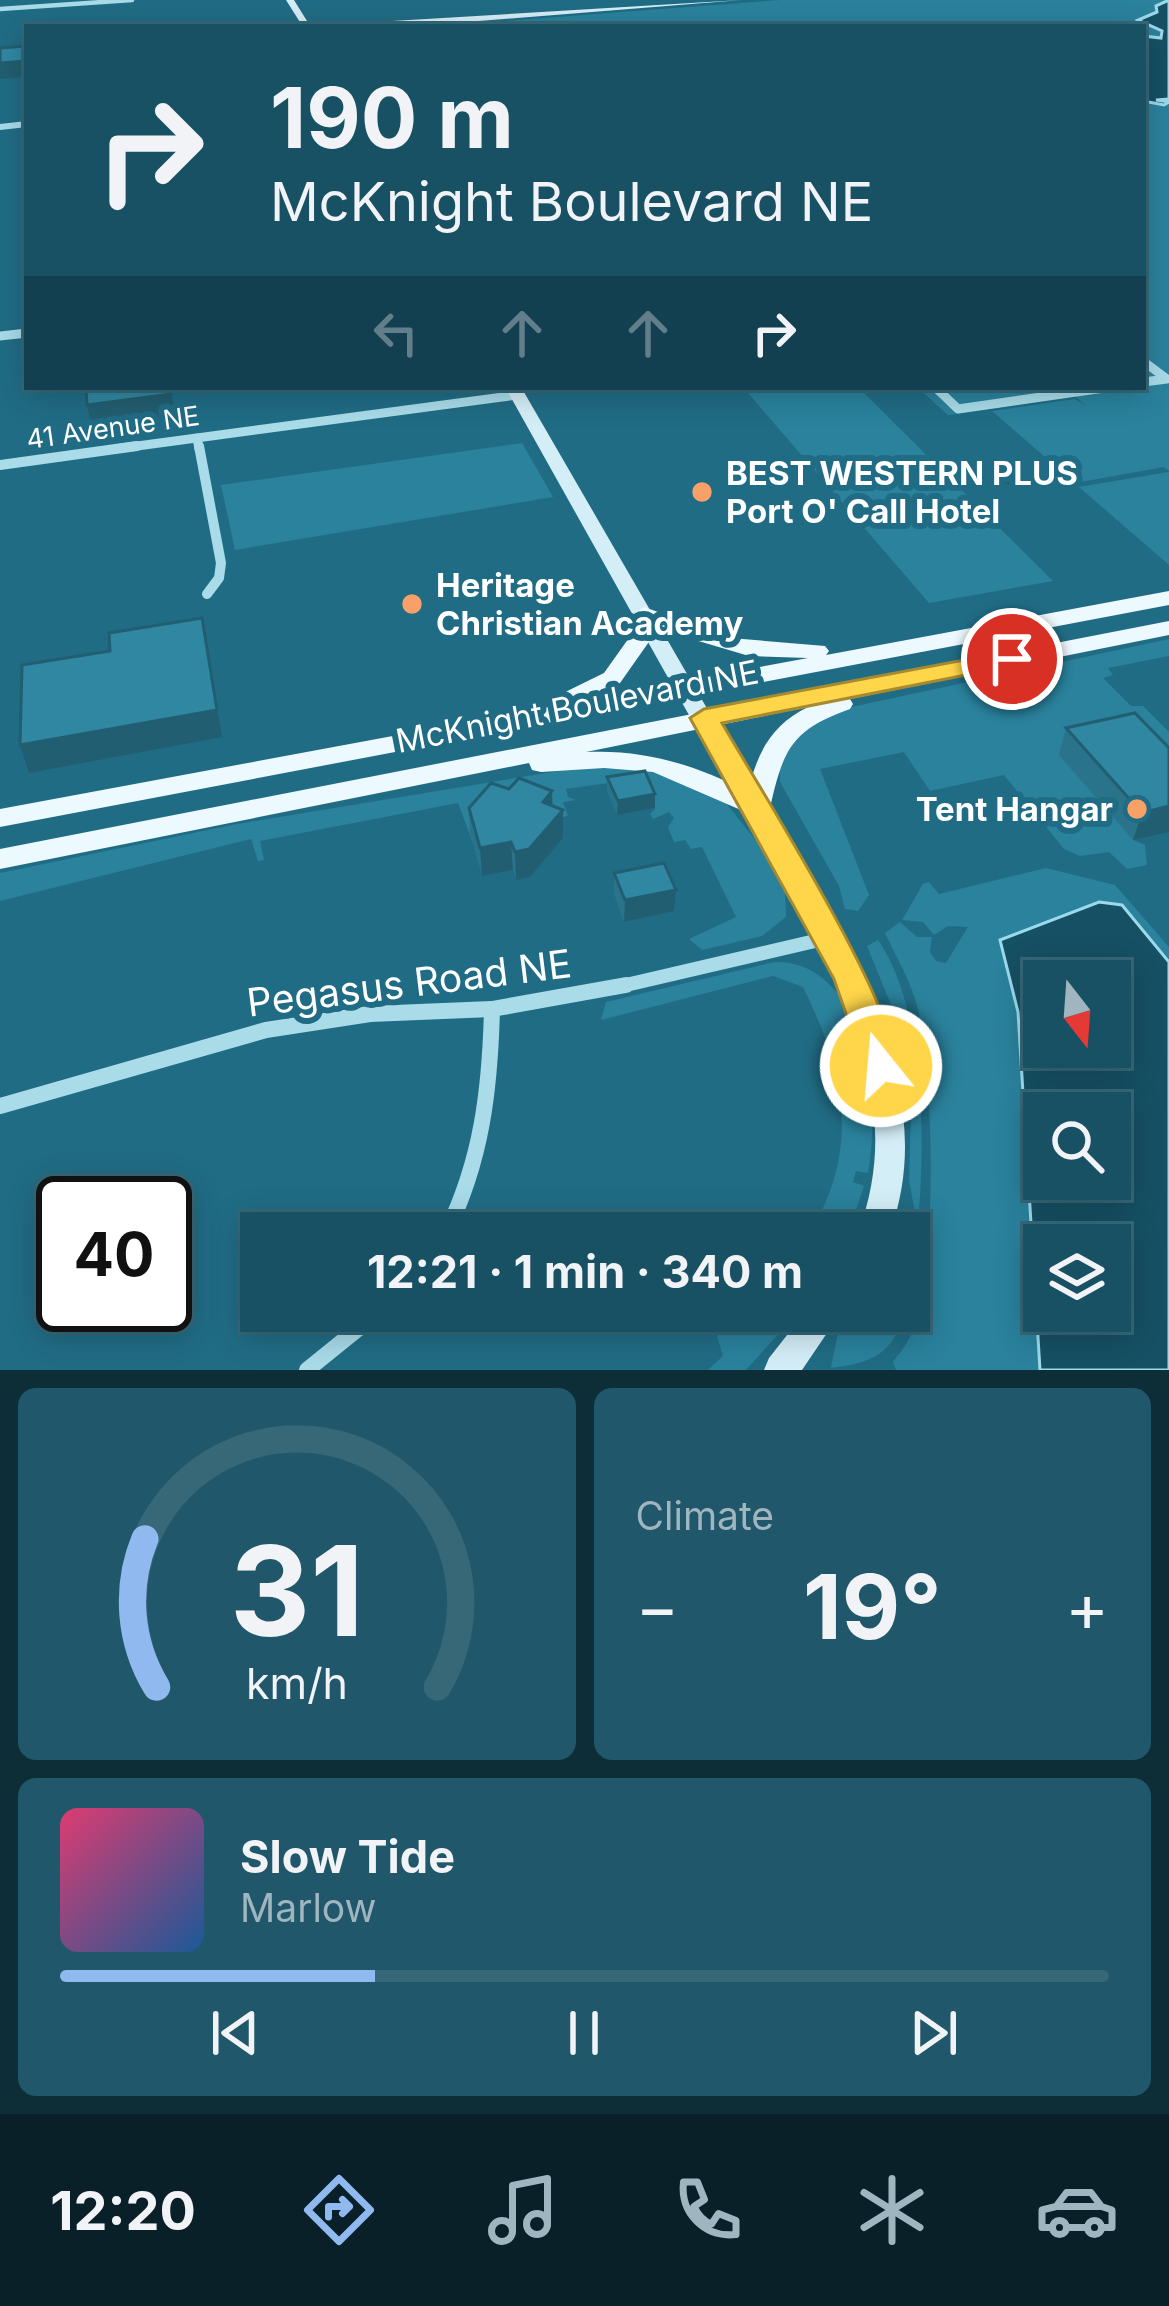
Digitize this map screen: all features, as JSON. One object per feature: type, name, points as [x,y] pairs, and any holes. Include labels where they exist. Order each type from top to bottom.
[{"type":"main road","points":[[280,0],[298,24]]},
{"type":"main road","points":[[290,0],[298,24]]},
{"type":"main road","points":[[376,24],[694,0]]},
{"type":"main road","points":[[410,24],[736,0]]},
{"type":"main road","points":[[515,391],[830,938],[875,1037],[887,1095],[891,1156],[882,1212]]},
{"type":"main road","name":"McKnight Boulevard NE","points":[[0,818],[1169,598]]},
{"type":"main road","points":[[647,619],[761,653],[1016,627]]},
{"type":"main road","points":[[507,724],[612,678],[647,619]]},
{"type":"main road","name":"McKnight Boulevard NE","points":[[0,859],[1169,628]]},
{"type":"main road","points":[[704,718],[733,699],[954,638]]},
{"type":"main road","points":[[757,808],[773,744],[796,723],[871,695],[1058,650]]},
{"type":"main road","points":[[415,775],[484,750],[661,708],[689,690]]},
{"type":"main road","points":[[337,791],[625,758],[687,770],[757,808]]},
{"type":"main road","points":[[781,1370],[810,1332]]},
{"type":"street","points":[[0,9],[129,0]]},
{"type":"street","points":[[1146,364],[1167,379],[1146,382]]},
{"type":"street","points":[[938,390],[958,409],[1091,390]]},
{"type":"street","name":"41 Avenue NE","points":[[0,465],[515,391]]},
{"type":"street","points":[[197,438],[221,563],[219,578],[207,594]]},
{"type":"street","name":"Pegasus Road NE","points":[[0,1106],[266,1030],[370,1014],[492,1009],[579,996],[830,938]]},
{"type":"street","points":[[455,1212],[482,1151],[490,1101],[492,1009]]},
{"type":"street","points":[[307,1370],[354,1332]]},
{"type":"shaded area","points":[[780,0],[1169,0],[1169,471],[1164,467],[1075,483],[992,411],[1075,399],[1086,406],[1075,396],[948,415],[920,390],[1146,390],[1146,24],[464,24]]},
{"type":"shaded area","points":[[1169,0],[1169,99],[1156,100],[1169,102],[1164,105],[1146,102],[1146,36],[1161,38],[1162,31],[1138,20],[1157,12],[1156,6]]},
{"type":"shaded area","points":[[861,390],[1053,581],[929,603],[748,393]]},
{"type":"shaded area","points":[[522,443],[553,497],[235,550],[221,485]]},
{"type":"shaded area","points":[[1169,473],[1169,565],[1079,487]]},
{"type":"shaded area","points":[[1169,639],[1169,656],[1108,668],[1113,675],[1103,678],[1131,706],[1143,706],[1169,732],[1169,776],[1133,840],[1145,845],[1147,865],[1127,869],[1109,852],[1080,856],[1064,849],[1004,775],[930,791],[904,752],[820,769],[869,895],[858,911],[845,909],[839,886],[780,782],[780,761],[790,739],[842,709]]},
{"type":"shaded area","points":[[588,766],[644,766],[726,803],[785,888],[786,917],[762,936],[702,950],[689,939],[736,917],[702,847],[691,849],[685,840],[674,842],[668,827],[674,818],[669,812],[653,819],[650,814],[655,809],[644,785],[608,783],[566,789],[568,797],[576,800],[563,802],[568,816],[553,819],[493,810],[470,835],[458,803],[260,841],[264,860],[258,861],[251,839],[0,901],[0,873],[232,825]]},
{"type":"shaded area","points":[[1046,868],[1115,885],[1169,947],[1169,962],[1122,905],[1001,941],[1017,1011],[1023,1200],[1029,1200],[1031,1224],[1023,1224],[1023,1332],[1038,1332],[1040,1370],[896,1370],[893,1362],[912,1332],[930,1332],[931,1177],[928,1080],[918,1009],[885,933],[900,922],[917,937],[932,937],[930,952],[936,961],[946,963],[968,927],[948,926],[934,935],[923,922],[902,920],[923,884],[929,882],[939,894]]},
{"type":"shaded area","points":[[1099,902],[1122,905],[1169,962],[1169,1370],[1040,1370],[1038,1332],[1131,1332],[1131,1224],[1031,1224],[1030,1200],[1131,1200],[1131,1092],[1023,1093],[1018,1012],[1000,940]]},
{"type":"shaded area","points":[[878,940],[896,974],[909,1015],[921,1110],[919,1212],[909,1180],[912,1079],[905,1039],[867,946]]},
{"type":"shaded area","points":[[775,962],[805,968],[829,984],[847,1009],[868,1074],[872,1143],[868,1173],[856,1171],[853,1182],[864,1186],[855,1212],[820,1212],[836,1170],[841,1110],[829,1049],[803,987],[773,976],[601,1020],[606,1002]]},
{"type":"shaded area","points":[[722,1332],[780,1332],[746,1370],[708,1370],[723,1356],[717,1336]]},
{"type":"shaded area","points":[[840,1332],[897,1332],[888,1347],[870,1359],[831,1368]]},
{"type":"building","points":[[24,46],[24,61],[0,63],[0,48]]},
{"type":"building","points":[[86,390],[170,390],[171,394],[87,405]]},
{"type":"building","points":[[992,461],[1010,478],[985,482],[967,465]]},
{"type":"building","points":[[202,618],[217,710],[20,745],[22,665],[110,651],[109,633]]},
{"type":"building","points":[[1135,713],[1169,748],[1169,806],[1142,813],[1066,728]]},
{"type":"building","points":[[645,771],[655,794],[618,801],[607,777]]},
{"type":"building","points":[[519,778],[552,791],[543,802],[563,810],[529,849],[515,852],[511,842],[480,848],[469,808],[491,783],[509,789]]},
{"type":"building","points":[[664,863],[676,890],[625,900],[614,873]]},
{"type":"place","name":"BEST WESTERN PLUS Port O' Call Hotel","points":[[702,492]]},
{"type":"place","name":"Heritage Christian Academy","points":[[412,604]]},
{"type":"place","name":"Tent Hangar","points":[[1137,809]]},
{"type":"route","points":[[881,1066],[875,1037],[850,978],[704,718],[1012,659]]}]
